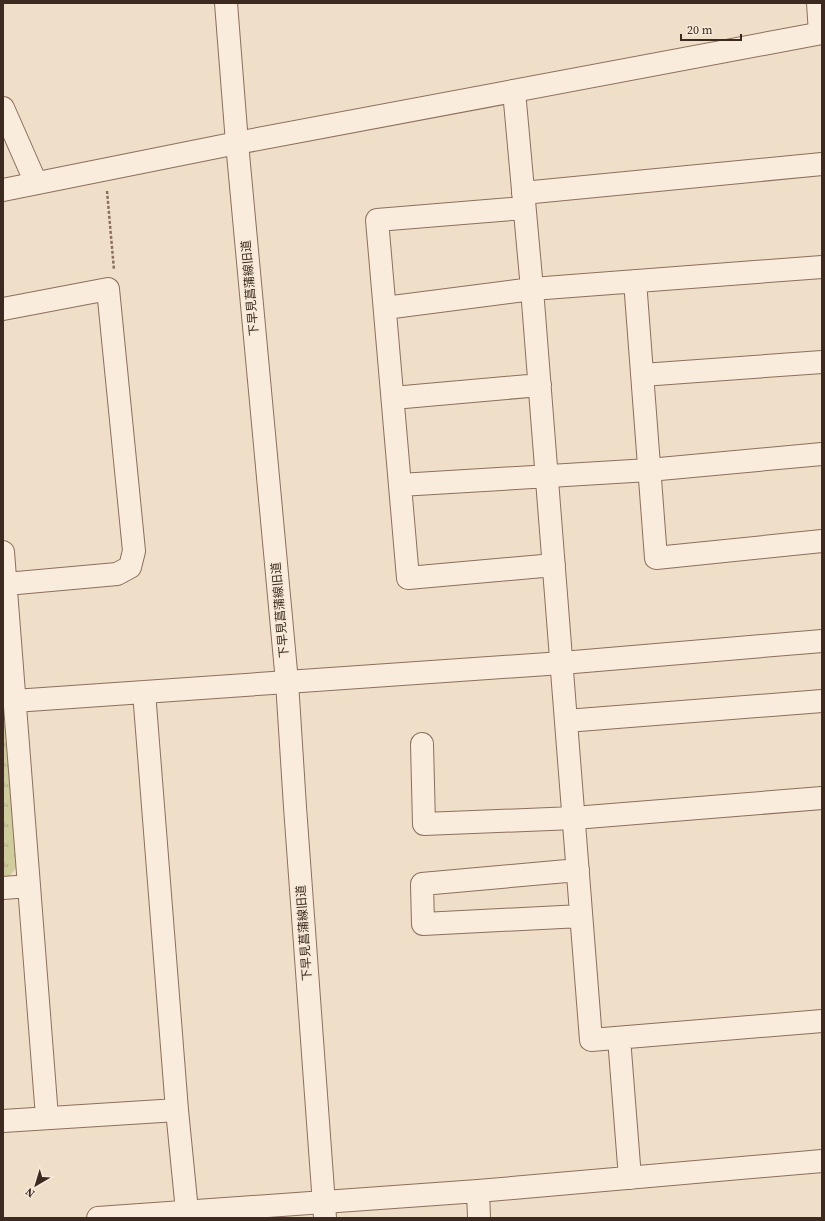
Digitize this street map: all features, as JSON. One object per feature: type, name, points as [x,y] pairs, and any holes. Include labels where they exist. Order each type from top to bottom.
[{"type":"street","name":"下早見菖蒲線旧道","points":[[226,3],[237,143],[287,682],[325,1210]]},
{"type":"street","points":[[3,190],[237,143],[821,33],[818,3]]},
{"type":"street","points":[[514,91],[540,384],[591,1040],[822,1021]]},
{"type":"street","points":[[3,108],[36,183]]},
{"type":"street","points":[[554,565],[408,578],[377,220],[822,164]]},
{"type":"street","points":[[385,308],[532,289],[822,267]]},
{"type":"street","points":[[635,281],[656,558],[822,541]]},
{"type":"street","points":[[3,309],[108,289],[134,551],[130,567],[117,574],[6,584]]},
{"type":"street","points":[[642,375],[822,362]]},
{"type":"street","points":[[393,398],[540,384]]},
{"type":"street","points":[[400,485],[650,470],[822,454]]},
{"type":"street","points":[[3,552],[47,1117]]},
{"type":"street","points":[[14,701],[562,663],[822,641]]},
{"type":"street","points":[[144,692],[177,1110],[187,1211]]},
{"type":"street","points":[[566,721],[822,702]]},
{"type":"street","points":[[422,744],[424,824],[574,818],[822,798]]},
{"type":"street","points":[[578,870],[422,884],[423,924],[582,916]]},
{"type":"street","points":[[3,888],[29,886]]},
{"type":"street","points":[[619,1038],[630,1178]]},
{"type":"street","points":[[3,1121],[47,1117],[177,1110]]},
{"type":"street","points":[[98,1218],[187,1211],[325,1210],[478,1191],[822,1161]]},
{"type":"street","points":[[478,1191],[479,1218]]},
{"type":"path","points":[[107,190],[114,276],[108,289]]},
{"type":"green space","points":[[3,725],[5,725],[17,867],[3,882]]}]
